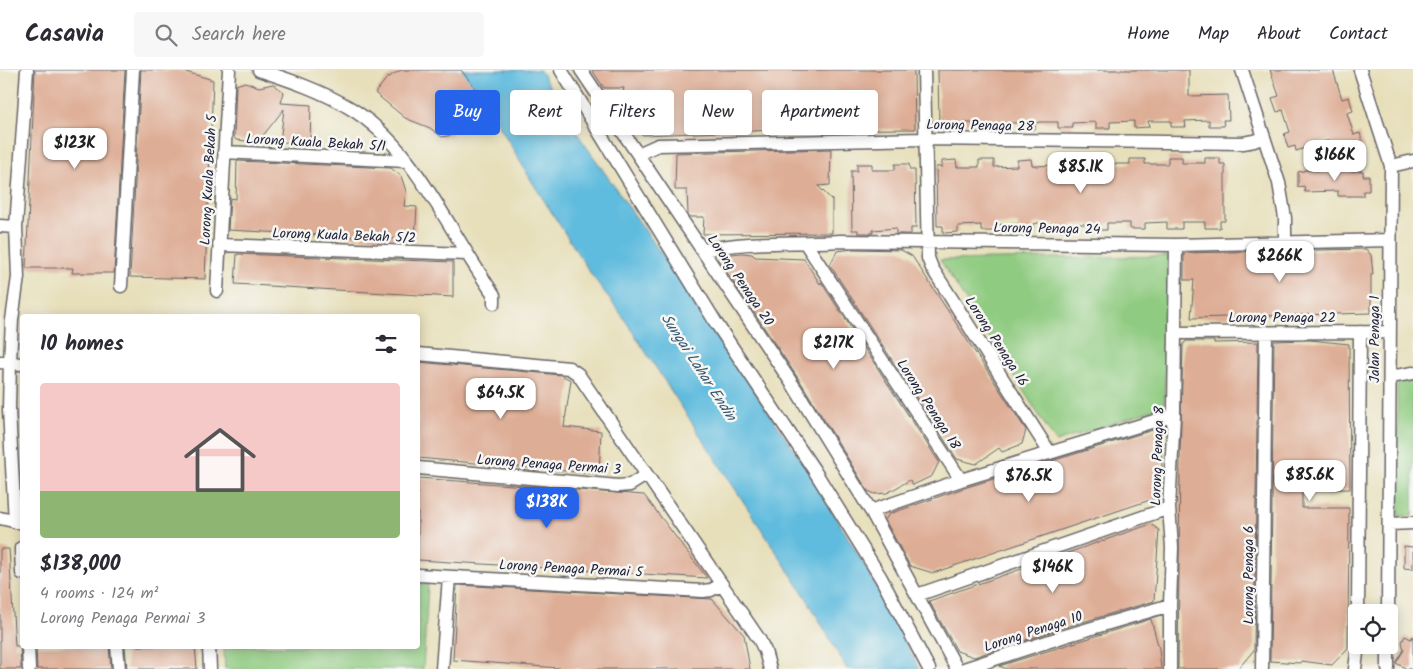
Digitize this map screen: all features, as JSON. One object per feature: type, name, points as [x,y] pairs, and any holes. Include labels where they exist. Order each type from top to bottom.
[{"type":"street","points":[[0,518],[19,523],[9,410],[12,320],[18,277],[16,227],[27,70]]},
{"type":"street","points":[[121,286],[133,70]]},
{"type":"street","name":"Lorong Kuala Bekah 5","points":[[217,291],[228,70]]},
{"type":"street","points":[[259,70],[303,85],[352,109],[380,131],[407,161],[436,203],[494,295],[494,303]]},
{"type":"street","points":[[562,70],[716,323],[814,470],[881,578],[929,669]]},
{"type":"street","name":"Lorong Penaga 20","points":[[581,70],[704,250],[795,388],[871,512],[957,669]]},
{"type":"street","name":"Lorong Penaga 16","points":[[924,70],[928,258],[932,268],[1050,453]]},
{"type":"street","points":[[1242,70],[1279,183],[1285,218],[1285,242]]},
{"type":"street","name":"Jalan Penaga 1","points":[[1365,71],[1391,166],[1388,604]]},
{"type":"street","name":"Lorong Penaga 28","points":[[638,154],[658,145],[924,139],[1243,143],[1264,137]]},
{"type":"street","name":"Lorong Kuala Bekah 5/1","points":[[224,152],[407,161]]},
{"type":"street","points":[[1391,166],[1413,161]]},
{"type":"street","points":[[0,226],[16,227]]},
{"type":"street","name":"Lorong Penaga 24","points":[[704,250],[752,244],[806,244],[840,241],[1176,245],[1390,240]]},
{"type":"street","name":"Lorong Penaga 18","points":[[806,244],[961,480]]},
{"type":"street","name":"Lorong Kuala Bekah 5/2","points":[[219,245],[467,254]]},
{"type":"street","name":"Lorong Penaga 8","points":[[1170,669],[1172,547],[1169,508],[1174,415],[1176,245]]},
{"type":"street","name":"Lorong Penaga 6","points":[[1262,669],[1266,332]]},
{"type":"street","name":"Jalan Penaga 1","points":[[1358,604],[1360,332]]},
{"type":"street","name":"Lorong Penaga 22","points":[[1175,333],[1389,332]]},
{"type":"street","points":[[420,354],[569,368],[578,374],[759,639],[765,651],[770,669]]},
{"type":"street","points":[[1390,377],[1413,373]]},
{"type":"street","points":[[871,512],[961,480],[1174,415]]},
{"type":"street","name":"Lorong Penaga Permai 3","points":[[420,468],[618,486],[630,484],[646,476]]},
{"type":"street","points":[[917,596],[1169,508]]},
{"type":"street","points":[[1389,524],[1413,523]]},
{"type":"street","name":"Lorong Penaga Permai 5","points":[[420,575],[703,591],[722,585]]},
{"type":"street","points":[[442,669],[448,577]]},
{"type":"street","name":"Lorong Penaga 10","points":[[964,669],[1170,605]]},
{"type":"street","points":[[28,649],[29,669]]},
{"type":"street","points":[[117,649],[118,669]]},
{"type":"street","points":[[209,649],[210,669]]},
{"type":"street","points":[[1388,654],[1388,669]]},
{"type":"green space","points":[[1169,256],[1164,406],[1056,442],[940,260]]},
{"type":"green space","points":[[1413,380],[1413,516],[1399,516],[1397,382]]},
{"type":"green space","points":[[420,584],[428,584],[423,669],[225,669],[224,649],[420,649]]},
{"type":"water","name":"Sungai Lahar Endin","points":[[443,70],[540,70],[552,90],[510,90],[510,135],[578,135],[813,478],[881,594],[919,669],[847,669],[807,599],[621,314],[591,274],[531,180],[500,127],[500,90],[471,90]]},
{"type":"building","points":[[35,70],[125,70],[114,273],[72,273],[73,268],[26,268]]},
{"type":"building","points":[[141,70],[179,70],[213,80],[205,279],[130,277]]},
{"type":"building","points":[[401,70],[461,70],[477,90],[435,90],[435,132],[405,118],[375,93],[387,78]]},
{"type":"building","points":[[592,70],[914,70],[915,129],[878,129],[878,90],[762,90],[762,131],[752,131],[752,90],[684,90],[684,133],[674,134],[674,90],[604,88]]},
{"type":"building","points":[[938,70],[1189,70],[1189,96],[1228,95],[1229,120],[1223,120],[1224,126],[1209,126],[1209,120],[1185,121],[1186,127],[1171,127],[1171,121],[1148,121],[1149,127],[1134,128],[1134,121],[1110,122],[1110,128],[1096,128],[1096,122],[1072,123],[1073,128],[1058,128],[1058,122],[1040,122],[1035,123],[1035,129],[1020,129],[1020,123],[997,123],[997,129],[983,130],[982,123],[965,123],[959,124],[959,130],[945,131],[945,124],[939,124]]},
{"type":"building","points":[[1270,70],[1333,70],[1342,99],[1349,97],[1353,111],[1347,113],[1354,135],[1360,133],[1364,147],[1358,149],[1360,154],[1336,162],[1330,140],[1296,151],[1295,146],[1288,148],[1284,134],[1290,132],[1283,110],[1277,112],[1272,98],[1279,96]]},
{"type":"building","points":[[245,82],[259,87],[273,84],[284,92],[281,103],[311,105],[310,143],[280,142],[284,109],[258,142],[236,140],[234,137],[236,85]]},
{"type":"building","points":[[831,149],[830,185],[818,186],[832,200],[832,233],[703,234],[704,217],[690,217],[688,214],[687,190],[675,190],[676,153]]},
{"type":"building","points":[[1168,157],[1182,157],[1182,163],[1205,163],[1205,158],[1220,158],[1220,164],[1225,164],[1225,221],[1220,221],[1220,228],[1205,228],[1205,222],[1182,222],[1182,229],[1167,229],[1167,222],[1145,223],[1145,229],[1130,229],[1130,223],[1107,223],[1107,230],[1092,230],[1092,224],[1071,224],[1071,230],[1056,230],[1056,224],[1038,223],[1033,224],[1033,231],[1018,231],[1018,224],[1009,224],[995,225],[996,231],[981,231],[981,225],[958,226],[958,232],[943,233],[943,226],[937,226],[936,167],[942,167],[942,161],[956,160],[957,167],[979,167],[979,160],[994,160],[994,167],[1017,166],[1017,160],[1031,159],[1032,165],[1037,166],[1055,165],[1055,159],[1069,159],[1070,165],[1093,165],[1092,158],[1107,158],[1107,164],[1130,164],[1130,159],[1145,159],[1145,164],[1168,164]]},
{"type":"building","points":[[237,161],[391,168],[401,176],[406,191],[404,206],[417,207],[415,240],[228,230],[230,198],[236,199]]},
{"type":"building","points":[[857,164],[872,164],[872,170],[895,170],[895,164],[909,164],[910,170],[915,170],[916,228],[911,228],[911,234],[896,234],[896,228],[873,230],[873,233],[858,233],[858,230],[852,230],[851,171],[857,171]]},
{"type":"building","points":[[1304,170],[1363,171],[1363,176],[1369,176],[1369,191],[1363,191],[1363,196],[1338,196],[1338,191],[1305,192],[1304,186],[1298,187],[1298,172]]},
{"type":"building","points":[[853,249],[901,250],[912,256],[1026,430],[1022,444],[1002,452],[999,448],[976,464],[957,459],[830,265],[837,251]]},
{"type":"building","points":[[1366,249],[1371,255],[1373,274],[1371,275],[1371,313],[1191,318],[1194,280],[1184,280],[1184,253]]},
{"type":"building","points":[[237,254],[453,262],[453,297],[235,284]]},
{"type":"building","points":[[752,254],[755,257],[804,259],[939,462],[932,476],[913,485],[910,480],[887,493],[875,494],[868,491],[802,384],[718,259],[721,255]]},
{"type":"building","points":[[1310,340],[1349,344],[1350,489],[1302,490],[1302,508],[1349,508],[1348,648],[1332,665],[1301,661],[1301,663],[1270,661],[1274,341]]},
{"type":"building","points":[[1186,341],[1214,341],[1214,343],[1258,342],[1254,650],[1238,669],[1178,669],[1180,459],[1183,345]]},
{"type":"building","points":[[420,362],[561,375],[571,380],[564,427],[601,431],[599,474],[420,458]]},
{"type":"building","points":[[1156,429],[1161,432],[1162,470],[1159,497],[933,573],[910,566],[885,520],[889,514],[964,488]]},
{"type":"building","points":[[420,478],[644,495],[707,578],[420,560]]},
{"type":"building","points":[[1151,524],[1159,530],[1154,601],[1062,628],[974,657],[957,651],[929,601]]},
{"type":"building","points":[[1404,546],[1413,547],[1413,569],[1404,568]]},
{"type":"building","points":[[0,549],[9,549],[15,646],[20,646],[21,669],[0,669]]},
{"type":"building","points":[[457,585],[712,599],[744,635],[750,669],[572,669],[453,660]]},
{"type":"building","points":[[1151,619],[1159,649],[1161,669],[1007,669],[999,666]]},
{"type":"building","points":[[1405,636],[1411,639],[1413,636],[1413,669],[1407,669],[1396,663],[1404,650],[1402,642]]},
{"type":"building","points":[[36,649],[109,649],[111,669],[37,669]]},
{"type":"building","points":[[125,649],[195,649],[197,669],[127,669]]}]
